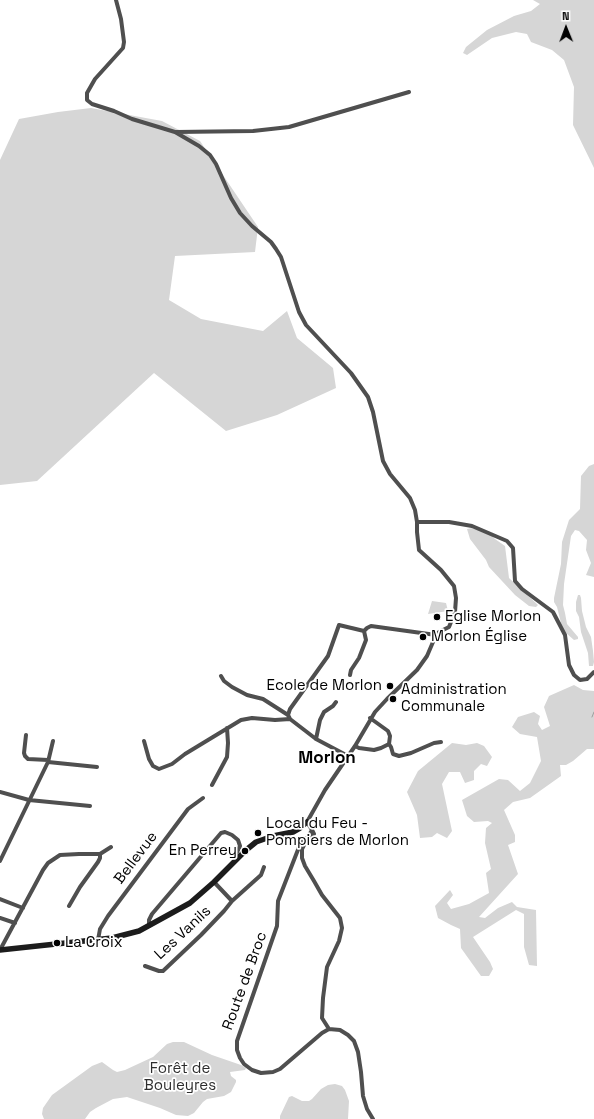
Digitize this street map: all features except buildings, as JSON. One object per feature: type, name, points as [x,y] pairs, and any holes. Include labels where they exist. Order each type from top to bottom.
[{"type":"street","points":[[111,847],[100,854],[60,856],[48,863],[15,923],[2,940],[0,950],[120,937],[149,927],[190,903],[256,842],[273,836],[294,832],[300,828],[307,822],[325,790],[355,746],[370,718],[385,700],[417,670],[426,656],[436,635],[449,627],[455,612],[456,598],[454,586],[442,570],[419,550],[415,510],[410,498],[390,474],[383,461],[373,412],[368,397],[351,373],[306,325],[299,312],[281,257],[271,242],[252,226],[240,213],[210,155],[199,146],[175,132],[95,106],[89,103],[86,98],[88,89],[95,79],[123,48],[124,42],[122,25],[116,0]]},
{"type":"street","points":[[175,132],[253,131],[289,127],[409,92]]},
{"type":"street","points":[[417,522],[449,522],[472,526],[507,541],[513,548],[515,581],[522,589],[552,612],[565,635],[569,665],[574,675],[580,680],[587,679],[594,672]]},
{"type":"street","points":[[289,717],[290,709],[328,656],[339,625],[364,631]]},
{"type":"street","points":[[364,631],[371,626],[436,635]]},
{"type":"street","points":[[350,675],[366,640],[364,631]]},
{"type":"street","points":[[220,676],[232,687],[247,695],[263,700],[289,717],[316,739],[348,756]]},
{"type":"street","points":[[316,739],[320,720],[324,712],[334,706],[336,702]]},
{"type":"street","points":[[144,741],[149,759],[153,766],[159,768],[172,764],[184,754],[241,720],[281,720],[289,717]]},
{"type":"street","points":[[370,718],[388,731],[390,736],[389,744],[393,754],[399,756],[412,753],[434,743],[441,742]]},
{"type":"street","points":[[212,785],[227,757],[227,728]]},
{"type":"street","points":[[26,735],[24,753],[28,758],[97,767]]},
{"type":"street","points":[[0,862],[48,761],[53,741]]},
{"type":"street","points":[[355,746],[374,750],[389,744]]},
{"type":"street","points":[[0,792],[29,800],[90,806]]},
{"type":"street","name":"Bellevue","points":[[98,940],[100,929],[188,808],[203,798]]},
{"type":"street","points":[[307,822],[314,834],[305,843],[302,849],[302,858],[322,895],[340,918],[342,928],[339,941],[327,967],[322,1018],[329,1029],[340,1030],[348,1034],[354,1041],[359,1058],[363,1096],[367,1109],[373,1119]]},
{"type":"street","name":"Route de Broc","points":[[312,830],[308,837],[301,842],[278,901],[277,926],[237,1041],[237,1050],[240,1058],[252,1070],[261,1073],[273,1072],[280,1069],[322,1033],[329,1029]]},
{"type":"street","points":[[149,927],[149,920],[152,914],[221,834],[225,832],[232,834],[238,840],[240,846],[236,854],[235,861]]},
{"type":"street","points":[[68,906],[98,862],[100,854]]},
{"type":"street","name":"Les Vanils","points":[[145,966],[158,971],[163,970],[201,935],[232,901],[261,875],[264,867]]},
{"type":"street","name":"Les Vanils","points":[[214,882],[232,901]]},
{"type":"street","points":[[0,899],[23,908]]},
{"type":"street","points":[[0,918],[15,923]]},
{"type":"green space","points":[[533,0],[594,0],[594,168],[573,125],[574,87],[564,60],[552,50],[531,42],[527,34],[516,32],[492,38],[467,55],[463,53],[466,47],[487,30],[514,16],[531,11],[540,4]]},
{"type":"green space","points":[[91,108],[162,121],[200,141],[258,227],[255,252],[175,256],[169,300],[201,319],[263,331],[287,311],[297,338],[333,368],[336,388],[277,415],[226,431],[154,373],[37,481],[0,485],[0,160],[19,119]]},
{"type":"green space","points":[[594,464],[594,577],[586,575],[591,563],[586,550],[587,540],[579,531],[575,530],[571,536],[564,584],[563,605],[567,624],[578,637],[578,639],[574,640],[566,633],[561,623],[554,598],[561,564],[562,542],[569,520],[580,509],[581,476],[589,466]]},
{"type":"green space","points":[[472,528],[490,534],[505,546],[509,578],[538,605],[536,607],[529,606],[515,595],[489,567],[486,560],[470,539],[467,529]]},
{"type":"green space","points":[[578,595],[580,595],[581,598],[582,611],[586,627],[591,637],[594,662],[593,666],[589,666],[588,653],[581,632],[579,617],[576,611]]},
{"type":"green space","points":[[432,601],[446,603],[448,611],[428,614]]},
{"type":"green space","points":[[574,685],[583,690],[594,691],[594,749],[587,749],[573,761],[566,765],[560,765],[561,776],[530,798],[513,802],[504,810],[515,835],[515,842],[508,845],[518,874],[479,917],[485,918],[498,908],[512,902],[517,907],[536,910],[537,966],[529,965],[524,947],[524,914],[516,910],[473,937],[493,969],[489,976],[481,976],[461,948],[460,929],[438,918],[435,906],[450,890],[453,895],[447,903],[451,909],[469,904],[489,893],[486,873],[491,869],[485,843],[486,828],[492,823],[488,821],[474,822],[467,816],[462,800],[499,779],[508,780],[520,791],[530,783],[541,761],[537,737],[520,734],[512,727],[518,717],[534,712],[540,716],[538,724],[542,730],[550,726],[544,707],[549,696]]},
{"type":"green space","points":[[452,743],[466,745],[477,743],[484,746],[492,757],[487,766],[481,764],[474,771],[474,780],[465,783],[460,772],[449,772],[442,784],[452,831],[447,838],[437,833],[432,837],[420,838],[417,815],[407,792],[418,771]]},
{"type":"green space","name":"Forêt de Bouleyres","points":[[173,1042],[184,1042],[246,1068],[245,1070],[230,1072],[231,1076],[236,1080],[231,1092],[224,1096],[207,1099],[194,1113],[188,1116],[176,1115],[127,1097],[113,1099],[90,1112],[85,1119],[44,1119],[42,1114],[43,1108],[52,1095],[92,1066],[102,1062],[117,1072],[125,1070],[153,1057],[167,1044]]},
{"type":"green space","points":[[335,1084],[342,1086],[345,1090],[349,1101],[348,1119],[280,1119],[289,1097],[292,1096],[302,1101],[309,1101],[321,1089],[328,1085]]},
{"type":"waterway","points":[[592,717],[594,712]]},
{"type":"place","name":"Eglise Morlon","points":[[437,617]]},
{"type":"place","name":"Morlon Église","points":[[423,637]]},
{"type":"place","name":"Ecole de Morlon","points":[[390,686]]},
{"type":"place","name":"Administration Communale","points":[[393,699]]},
{"type":"place","name":"Local du Feu - Pompiers de Morlon","points":[[258,833]]},
{"type":"place","name":"En Perrey","points":[[245,851]]},
{"type":"place","name":"La Croix","points":[[57,943]]},
{"type":"district","name":"Morlon","points":[[327,758]]}]
